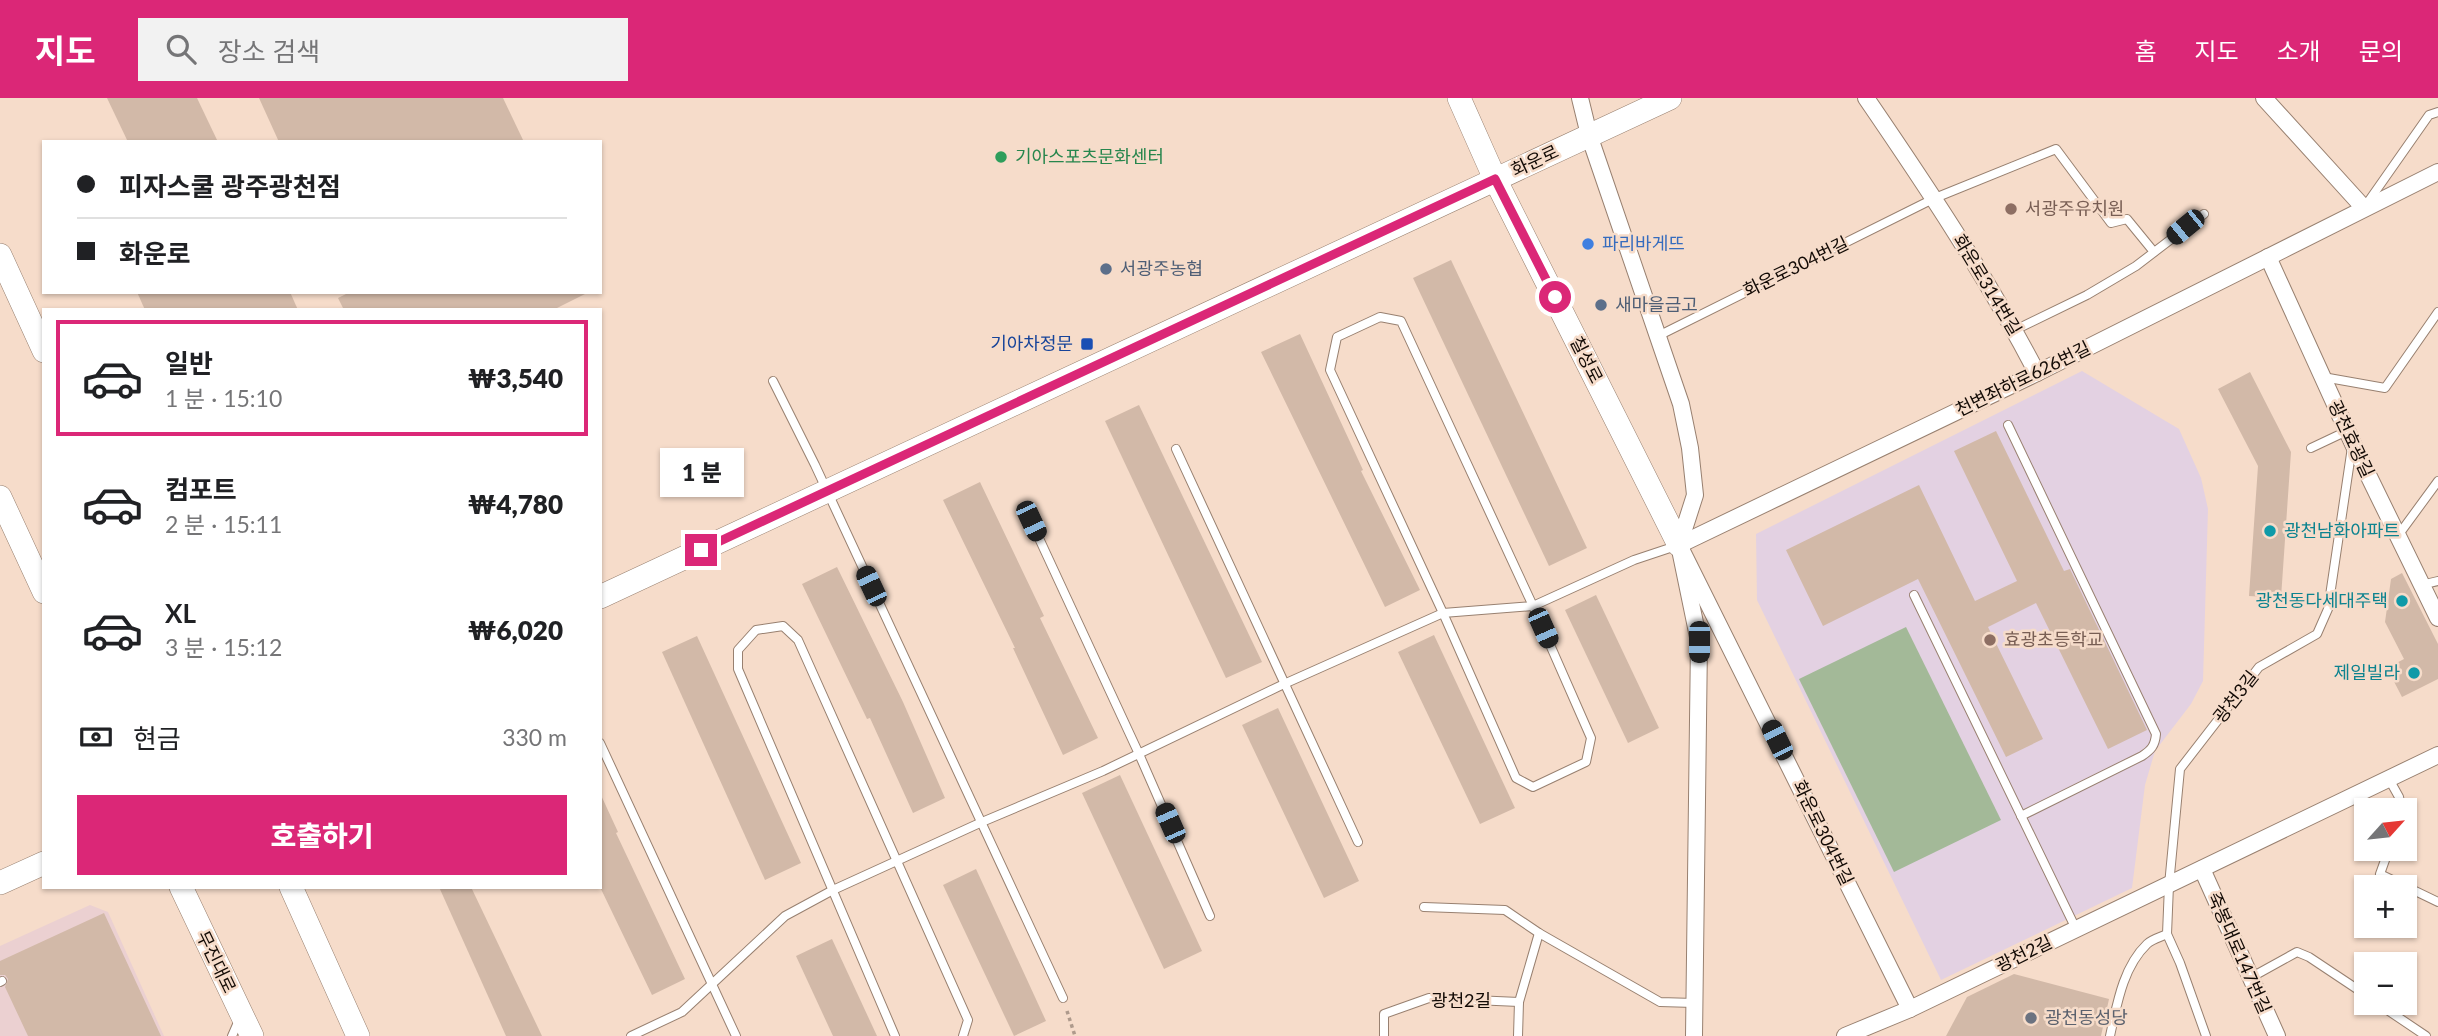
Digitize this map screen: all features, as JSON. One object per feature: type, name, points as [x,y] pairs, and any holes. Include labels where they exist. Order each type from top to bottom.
[{"type":"street","name":"칠성로","points":[[1459,98],[1495,179],[1679,545]]},
{"type":"street","points":[[1580,98],[1589,135],[1681,404],[1695,495],[1679,545],[1699,642],[1694,1036]]},
{"type":"street","name":"화운로","points":[[602,596],[1670,98]]},
{"type":"street","name":"화운로314번길","points":[[1866,98],[1935,198],[2015,331],[2037,373]]},
{"type":"street","points":[[2264,98],[2364,208]]},
{"type":"street","name":"천변좌하로626번길","points":[[1679,545],[2037,373],[2438,172]]},
{"type":"street","points":[[0,255],[42,347]]},
{"type":"street","name":"광천효광길","points":[[2268,257],[2397,537],[2438,618]]},
{"type":"street","points":[[0,497],[36,568],[42,586]]},
{"type":"street","name":"화운로304번길","points":[[1679,545],[1910,1009]]},
{"type":"street","name":"광천2길","points":[[1845,1036],[1910,1009],[2438,755]]},
{"type":"street","points":[[0,883],[42,864]]},
{"type":"street","name":"죽봉대로147번길","points":[[2202,869],[2277,1036]]},
{"type":"street","name":"무진대로","points":[[182,889],[244,1029]]},
{"type":"street","points":[[291,889],[358,1036]]},
{"type":"street","points":[[303,889],[308,926]]},
{"type":"lane","name":"천변좌하로626번길","points":[[2364,208],[2429,115],[2438,112]]},
{"type":"lane","points":[[1935,198],[2056,149],[2111,223],[2127,219],[2154,252]]},
{"type":"lane","name":"화운로304번길","points":[[1658,336],[1935,198]]},
{"type":"lane","points":[[2015,331],[2087,295],[2136,266],[2204,214]]},
{"type":"lane","points":[[2323,377],[2385,388],[2438,312]]},
{"type":"lane","points":[[1380,317],[1401,321],[1533,606],[1591,738],[1586,762],[1533,788],[1516,778],[1443,613],[1329,370],[1337,337],[1380,317]]},
{"type":"lane","points":[[773,381],[1063,998]]},
{"type":"lane","points":[[2007,425],[2156,734],[2151,750],[2142,756],[2021,816]]},
{"type":"lane","points":[[2311,448],[2350,437]]},
{"type":"lane","name":"광천3길","points":[[2206,1036],[2167,934],[2180,769],[2259,667],[2317,634],[2328,609],[2350,437]]},
{"type":"lane","points":[[1176,449],[1358,842]]},
{"type":"lane","points":[[2397,537],[2438,481]]},
{"type":"lane","points":[[1031,521],[1139,754],[1210,916]]},
{"type":"lane","points":[[631,1036],[682,1012],[785,916],[833,890],[1139,754],[1284,684],[1443,613],[1533,606],[1634,559],[1679,545]]},
{"type":"lane","points":[[2421,585],[2438,581]]},
{"type":"lane","points":[[1914,595],[2076,929]]},
{"type":"lane","points":[[895,1036],[737,669],[738,650],[756,630],[783,626],[798,640],[968,1020],[963,1036]]},
{"type":"lane","points":[[602,747],[736,1036]]},
{"type":"lane","points":[[2389,779],[2397,798]]},
{"type":"lane","points":[[2384,861],[2379,874],[2438,902]]},
{"type":"lane","points":[[1424,906],[1505,910],[1539,933],[1660,1002],[1694,1003]]},
{"type":"lane","points":[[1518,1036],[1520,1002],[1539,933]]},
{"type":"lane","points":[[2110,1036],[2128,970],[2148,942],[2167,934]]},
{"type":"lane","points":[[2250,978],[2297,952],[2354,987]]},
{"type":"lane","name":"광천2길","points":[[1384,1036],[1384,1014],[1429,999],[1520,1002]]},
{"type":"lane","points":[[2395,1015],[2426,1036]]},
{"type":"path","points":[[1063,998],[1075,1036]]},
{"type":"shaded area","name":"효광초등학교","points":[[2082,371],[2179,429],[2201,478],[2208,509],[2203,681],[2191,704],[2155,751],[2145,785],[2132,888],[1941,980],[1757,600],[1756,534]]},
{"type":"shaded area","points":[[90,905],[108,912],[164,1036],[0,1036],[0,946]]},
{"type":"green space","points":[[1906,627],[2001,820],[1894,872],[1799,679]]},
{"type":"building","points":[[107,98],[197,98],[217,140],[127,140]]},
{"type":"building","points":[[259,98],[503,98],[523,140],[278,140]]},
{"type":"building","points":[[1451,260],[1587,548],[1549,566],[1413,278]]},
{"type":"building","points":[[138,294],[291,294],[297,308],[144,308]]},
{"type":"building","points":[[346,294],[585,294],[557,308],[343,308],[338,298]]},
{"type":"building","points":[[1300,334],[1363,470],[1361,471],[1420,590],[1385,607],[1261,352]]},
{"type":"building","name":"광천남화아파트","points":[[2250,372],[2291,452],[2281,598],[2249,596],[2258,466],[2218,389]]},
{"type":"building","points":[[1139,405],[1262,662],[1226,678],[1105,421]]},
{"type":"building","points":[[1996,431],[2064,571],[2070,569],[2147,730],[2108,749],[2036,603],[1988,627],[2043,739],[2006,757],[1918,579],[1823,626],[1786,550],[1919,485],[1975,601],[2017,581],[1954,451]]},
{"type":"building","points":[[980,482],[1044,616],[1040,618],[1098,738],[1063,755],[1015,648],[943,500]]},
{"type":"building","points":[[837,567],[903,702],[945,798],[913,813],[870,718],[867,719],[802,584]]},
{"type":"building","points":[[2402,573],[2438,644],[2438,679],[2402,697],[2387,668],[2404,659],[2385,622],[2391,579]]},
{"type":"building","points":[[1596,595],[1659,728],[1628,743],[1565,610]]},
{"type":"building","points":[[1434,635],[1515,808],[1480,824],[1398,652]]},
{"type":"building","points":[[697,636],[801,863],[765,880],[662,652]]},
{"type":"building","points":[[1278,708],[1359,881],[1324,898],[1242,725]]},
{"type":"building","points":[[1120,775],[1202,951],[1164,969],[1082,793]]},
{"type":"building","points":[[602,797],[685,979],[652,995],[601,889]]},
{"type":"building","points":[[976,869],[1046,1021],[1014,1036],[943,885]]},
{"type":"building","points":[[440,889],[472,889],[542,1036],[506,1036]]},
{"type":"building","points":[[104,913],[161,1036],[28,1036],[5,987],[8,979],[5,975],[0,975],[0,961]]},
{"type":"building","points":[[832,939],[877,1036],[833,1036],[796,956]]},
{"type":"building","name":"광천동성당","points":[[2014,974],[2109,999],[2101,1036],[1946,1036],[1967,997]]},
{"type":"place","name":"기아스포츠문화센터","points":[[1001,157]]},
{"type":"place","name":"서광주유치원","points":[[2011,209]]},
{"type":"place","name":"파리바게뜨","points":[[1588,244]]},
{"type":"place","name":"서광주농협","points":[[1106,269]]},
{"type":"place","name":"새마을금고","points":[[1601,305]]},
{"type":"place","name":"기아차정문","points":[[1087,344]]},
{"type":"place","name":"광천남화아파트","points":[[2270,531]]},
{"type":"place","name":"광천동다세대주택","points":[[2402,601]]},
{"type":"place","name":"효광초등학교","points":[[1990,640]]},
{"type":"place","name":"제일빌라","points":[[2414,673]]},
{"type":"place","name":"광천동성당","points":[[2031,1018]]},
{"type":"route","points":[[701,550],[1495,179],[1555,297]]}]
